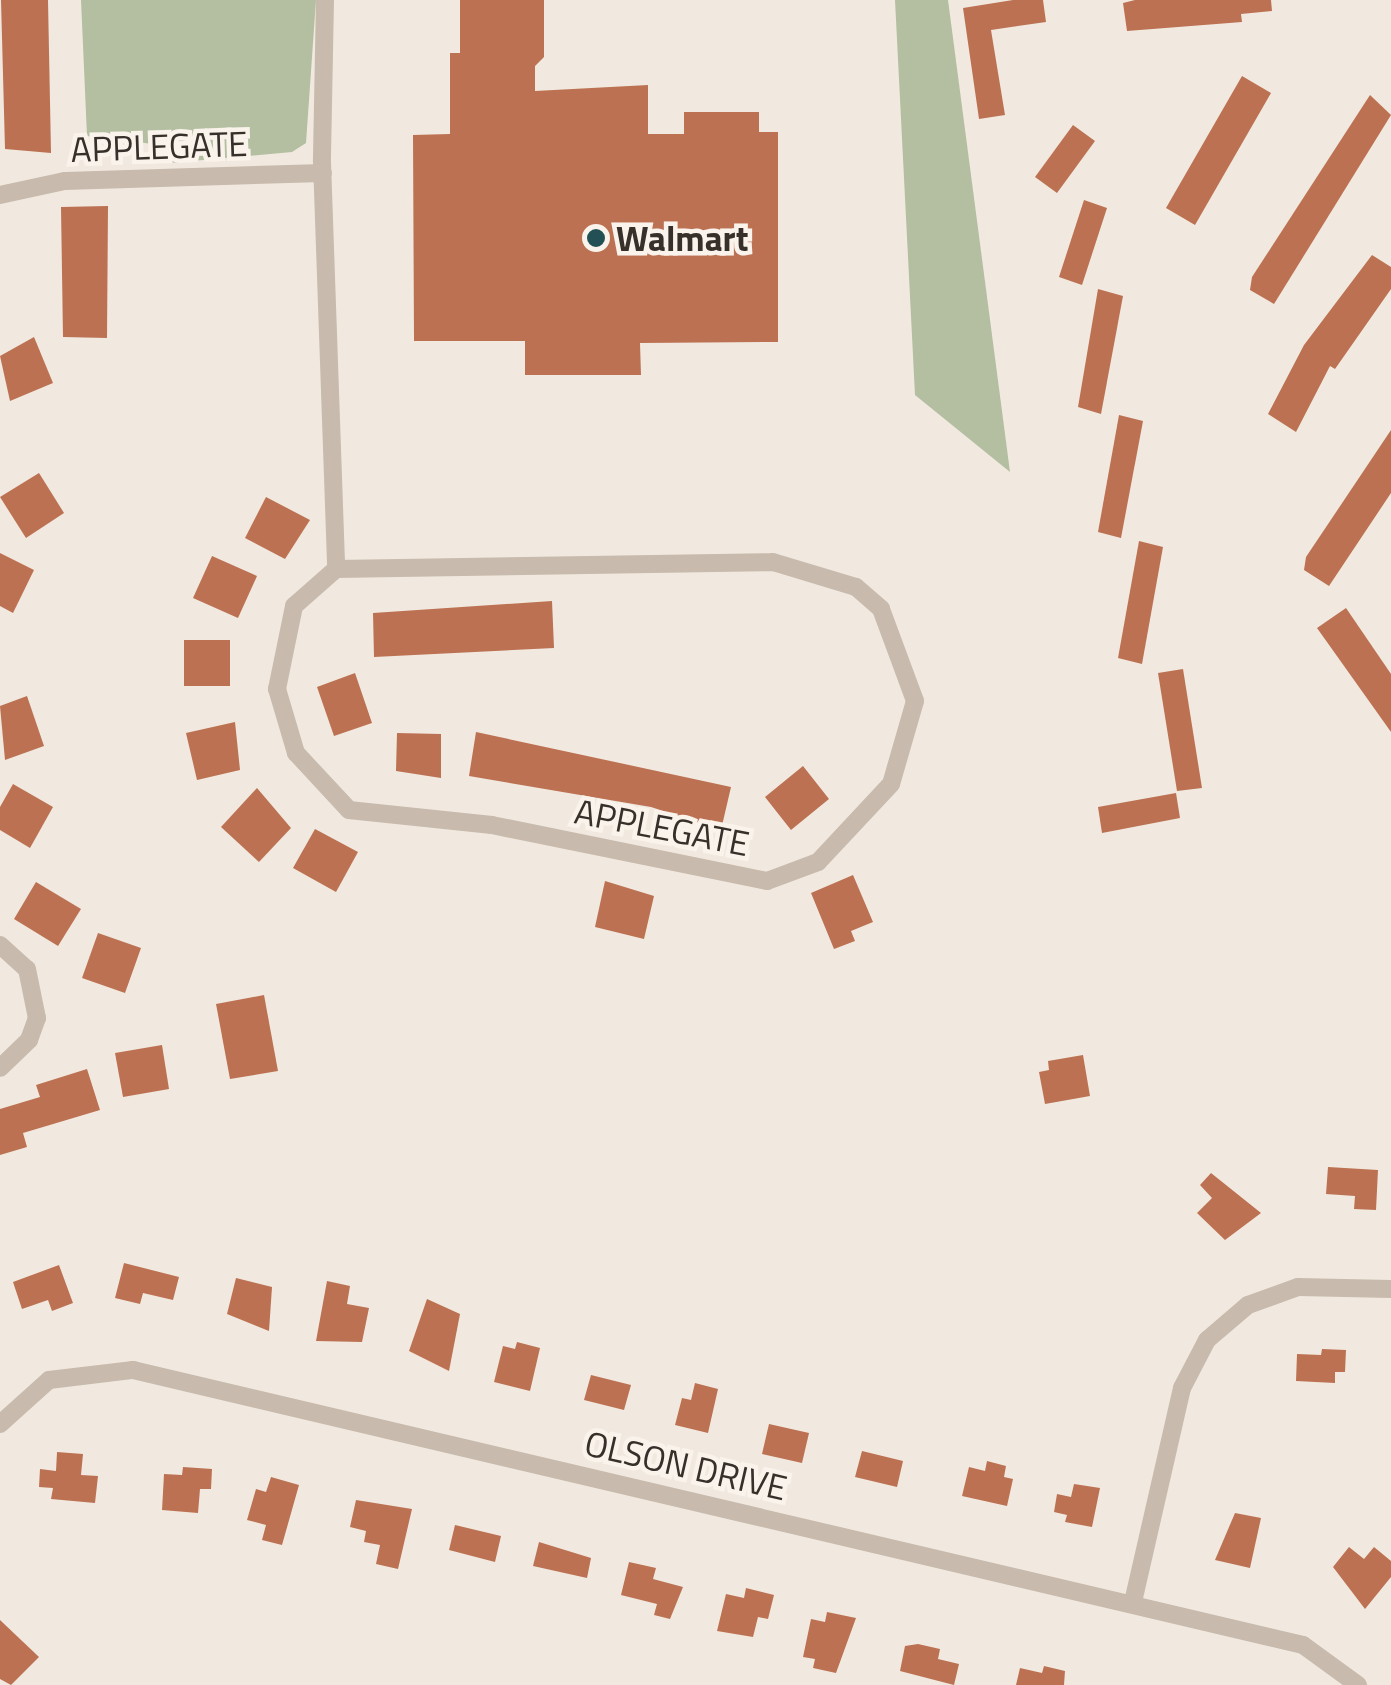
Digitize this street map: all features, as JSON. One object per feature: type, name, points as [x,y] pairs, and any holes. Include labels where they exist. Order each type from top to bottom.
[{"type":"street","points":[[325,0],[323,173],[336,569]]},
{"type":"street","name":"APPLEGATE","points":[[0,194],[65,181],[323,173]]},
{"type":"street","name":"APPLEGATE","points":[[774,562],[811,570],[856,587],[881,610],[915,701],[906,744],[890,784],[818,862],[767,880],[492,825],[350,810],[296,753],[277,690],[294,606],[336,569],[774,562]]},
{"type":"street","points":[[0,945],[26,969],[37,1018],[30,1040],[0,1068]]},
{"type":"street","points":[[1133,1602],[1182,1388],[1206,1340],[1248,1305],[1298,1288],[1391,1289]]},
{"type":"street","name":"OLSON DRIVE","points":[[0,1424],[49,1380],[132,1370],[1304,1645],[1358,1685]]},
{"type":"green space","points":[[81,0],[316,0],[306,143],[292,152],[169,163],[169,146],[87,136]]},
{"type":"green space","points":[[895,0],[948,0],[1010,472],[915,395]]},
{"type":"building","points":[[1,0],[48,0],[51,153],[5,149]]},
{"type":"building","name":"Walmart","points":[[460,0],[544,0],[544,57],[535,66],[535,91],[648,85],[648,134],[684,134],[684,112],[759,112],[759,132],[778,132],[778,342],[640,343],[641,375],[525,375],[525,341],[414,341],[413,135],[450,134],[450,53],[460,53]]},
{"type":"building","points":[[1043,0],[1046,22],[991,30],[1005,115],[979,119],[963,8]]},
{"type":"building","points":[[1271,0],[1272,11],[1241,14],[1242,22],[1127,31],[1123,3]]},
{"type":"building","points":[[1242,76],[1271,93],[1195,225],[1166,208]]},
{"type":"building","points":[[1370,95],[1391,115],[1274,304],[1250,290],[1252,277]]},
{"type":"building","points":[[1073,125],[1095,141],[1057,193],[1035,177]]},
{"type":"building","points":[[1084,200],[1107,208],[1082,285],[1059,277]]},
{"type":"building","points":[[108,206],[107,338],[63,337],[61,207]]},
{"type":"building","points":[[1372,255],[1391,267],[1391,289],[1335,369],[1330,366],[1296,432],[1268,414],[1304,345]]},
{"type":"building","points":[[1098,289],[1123,296],[1101,414],[1078,407]]},
{"type":"building","points":[[34,337],[53,383],[10,401],[0,356]]},
{"type":"building","points":[[1119,415],[1143,421],[1121,538],[1098,532]]},
{"type":"building","points":[[1391,430],[1391,493],[1329,586],[1304,570],[1306,557]]},
{"type":"building","points":[[39,473],[64,513],[26,538],[0,497]]},
{"type":"building","points":[[266,497],[310,520],[285,559],[245,538]]},
{"type":"building","points":[[1139,541],[1163,547],[1142,664],[1118,658]]},
{"type":"building","points":[[0,553],[34,570],[13,613],[0,606]]},
{"type":"building","points":[[212,556],[257,576],[238,618],[193,598]]},
{"type":"building","points":[[552,601],[554,648],[374,657],[373,613]]},
{"type":"building","points":[[1346,608],[1391,674],[1391,732],[1317,628]]},
{"type":"building","points":[[184,640],[230,640],[230,686],[184,686]]},
{"type":"building","points":[[1183,669],[1202,788],[1177,791],[1158,673]]},
{"type":"building","points":[[355,673],[372,723],[334,736],[317,687]]},
{"type":"building","points":[[27,696],[44,746],[5,760],[0,706]]},
{"type":"building","points":[[235,722],[240,770],[197,780],[186,733]]},
{"type":"building","points":[[476,732],[731,787],[721,830],[651,807],[469,776]]},
{"type":"building","points":[[397,733],[441,734],[441,778],[396,771]]},
{"type":"building","points":[[803,766],[829,799],[791,830],[765,797]]},
{"type":"building","points":[[13,784],[53,807],[30,848],[0,830],[0,807]]},
{"type":"building","points":[[257,788],[291,828],[259,862],[221,827]]},
{"type":"building","points":[[1176,793],[1180,818],[1102,833],[1098,807]]},
{"type":"building","points":[[315,829],[358,852],[336,892],[293,868]]},
{"type":"building","points":[[853,875],[873,922],[851,931],[855,941],[834,949],[811,893]]},
{"type":"building","points":[[605,881],[654,896],[644,939],[595,927]]},
{"type":"building","points":[[36,882],[81,909],[58,946],[14,919]]},
{"type":"building","points":[[98,933],[141,948],[125,993],[82,978]]},
{"type":"building","points":[[264,995],[278,1071],[230,1079],[216,1004]]},
{"type":"building","points":[[162,1045],[169,1089],[123,1097],[115,1053]]},
{"type":"building","points":[[1083,1055],[1090,1096],[1045,1104],[1039,1072],[1049,1070],[1048,1061]]},
{"type":"building","points":[[87,1069],[100,1110],[23,1133],[27,1147],[0,1155],[0,1109],[40,1097],[36,1085]]},
{"type":"building","points":[[1328,1167],[1378,1170],[1376,1210],[1354,1209],[1355,1196],[1326,1194]]},
{"type":"building","points":[[1211,1173],[1261,1213],[1225,1240],[1197,1213],[1212,1198],[1200,1185]]},
{"type":"building","points":[[124,1263],[179,1277],[173,1300],[143,1293],[140,1304],[115,1298]]},
{"type":"building","points":[[59,1265],[73,1303],[52,1311],[48,1300],[22,1309],[13,1282]]},
{"type":"building","points":[[236,1278],[272,1287],[269,1331],[227,1314]]},
{"type":"building","points":[[327,1281],[350,1286],[347,1304],[369,1308],[362,1342],[316,1341]]},
{"type":"building","points":[[427,1299],[460,1314],[449,1371],[409,1351]]},
{"type":"building","points":[[517,1342],[540,1348],[530,1391],[494,1382],[503,1346],[515,1349]]},
{"type":"building","points":[[1322,1349],[1346,1350],[1345,1372],[1335,1372],[1335,1383],[1296,1381],[1297,1354],[1321,1355]]},
{"type":"building","points":[[591,1375],[631,1385],[624,1410],[584,1400]]},
{"type":"building","points":[[695,1383],[718,1389],[708,1433],[675,1425],[682,1398],[691,1400]]},
{"type":"building","points":[[769,1424],[809,1433],[802,1463],[762,1454]]},
{"type":"building","points":[[862,1451],[903,1461],[897,1487],[855,1477]]},
{"type":"building","points":[[57,1452],[83,1454],[81,1475],[98,1476],[95,1503],[51,1499],[53,1488],[39,1487],[40,1469],[56,1471]]},
{"type":"building","points":[[987,1461],[1006,1466],[1004,1477],[1013,1479],[1007,1506],[962,1496],[969,1467],[985,1471]]},
{"type":"building","points":[[183,1467],[212,1469],[211,1489],[200,1489],[198,1513],[162,1510],[164,1474],[182,1475]]},
{"type":"building","points":[[271,1477],[299,1485],[282,1545],[262,1540],[266,1525],[247,1520],[256,1489],[266,1492]]},
{"type":"building","points":[[1074,1484],[1100,1488],[1092,1527],[1065,1522],[1067,1515],[1054,1512],[1057,1494],[1071,1497]]},
{"type":"building","points":[[356,1500],[412,1509],[398,1569],[376,1564],[380,1545],[364,1542],[366,1531],[350,1527]]},
{"type":"building","points":[[1235,1513],[1261,1518],[1250,1568],[1215,1560]]},
{"type":"building","points":[[455,1525],[501,1536],[495,1562],[449,1550]]},
{"type":"building","points":[[539,1542],[591,1558],[587,1578],[533,1566]]},
{"type":"building","points":[[1349,1547],[1364,1559],[1374,1547],[1391,1561],[1391,1577],[1365,1609],[1333,1567]]},
{"type":"building","points":[[629,1562],[656,1568],[653,1579],[683,1587],[670,1619],[654,1615],[657,1604],[621,1595]]},
{"type":"building","points":[[746,1588],[774,1595],[768,1619],[758,1617],[753,1637],[717,1631],[726,1594],[744,1598]]},
{"type":"building","points":[[827,1612],[856,1618],[836,1673],[813,1668],[815,1659],[803,1657],[811,1619],[825,1622]]},
{"type":"building","points":[[0,1620],[39,1657],[11,1685],[0,1679]]},
{"type":"building","points":[[918,1644],[940,1649],[938,1659],[959,1664],[954,1685],[900,1671],[905,1646]]},
{"type":"building","points":[[1044,1666],[1065,1671],[1064,1685],[1016,1685],[1020,1668],[1042,1673]]},
{"type":"place","name":"Walmart","points":[[596,238]]}]
